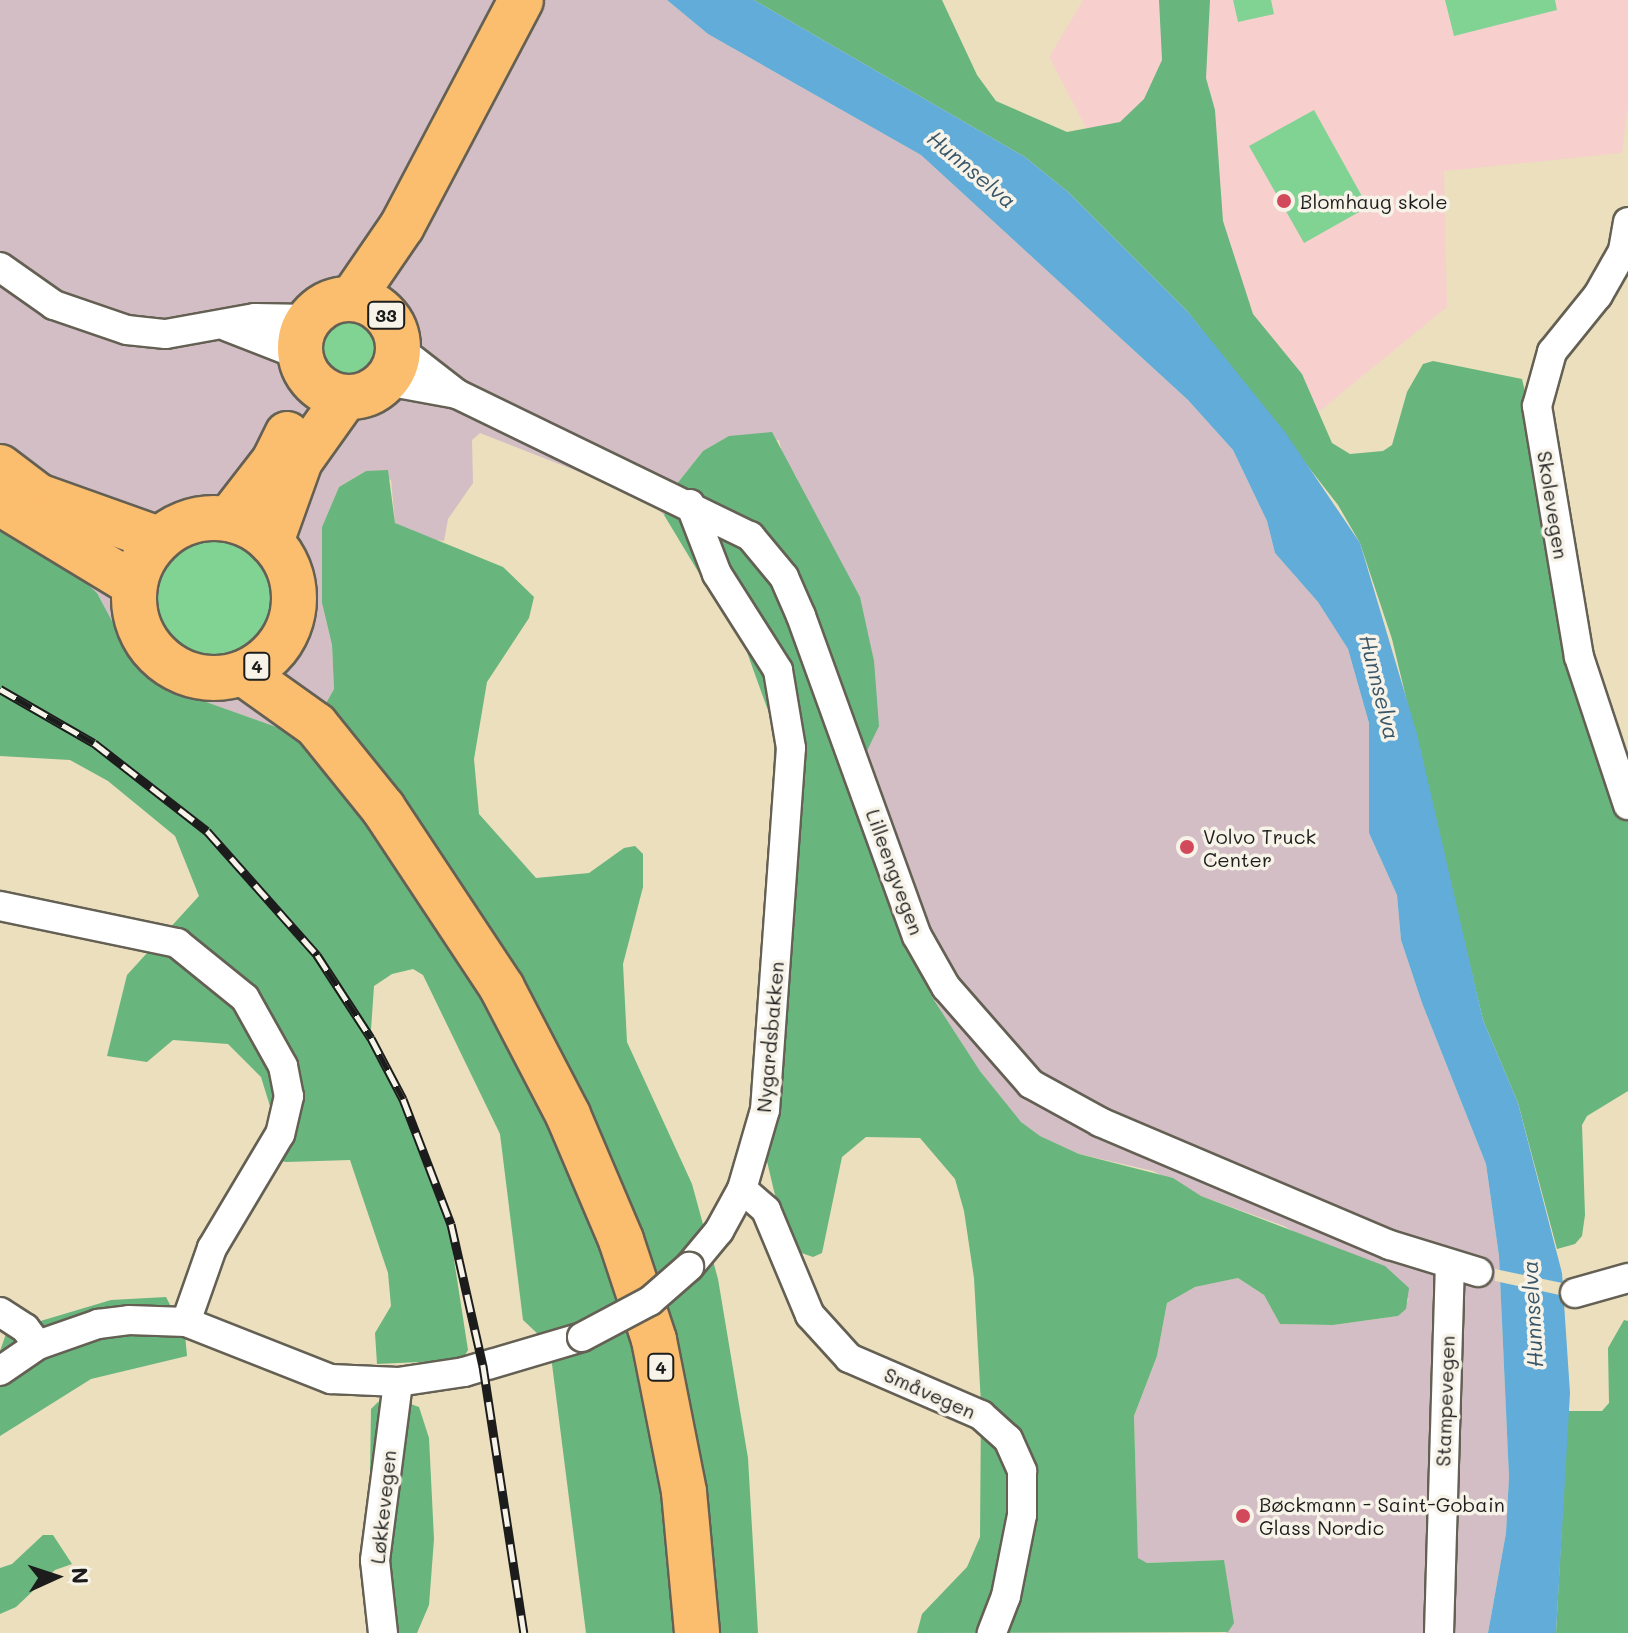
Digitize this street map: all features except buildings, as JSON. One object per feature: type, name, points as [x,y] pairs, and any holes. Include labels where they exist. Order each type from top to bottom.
[{"type":"main road","name":"33","points":[[271,542],[300,461],[330,303],[380,335],[402,226],[520,0]]},
{"type":"main road","points":[[229,519],[274,461],[317,363],[370,394],[380,335]]},
{"type":"main road","points":[[0,467],[38,496],[159,539]]},
{"type":"main road","points":[[0,503],[134,584],[143,560],[159,539],[199,519],[229,519],[271,542]]},
{"type":"main road","name":"4","points":[[134,584],[140,632],[163,660],[195,677],[243,673],[260,665],[284,639],[292,620],[293,588],[284,558],[271,542]]},
{"type":"main road","name":"4","points":[[284,639],[316,725]]},
{"type":"main road","name":"4","points":[[243,673],[316,725],[403,836],[482,955],[590,1163],[641,1295],[665,1383],[689,1531],[697,1633]]},
{"type":"street","name":"Skolevegen","points":[[1628,222],[1626,252],[1598,295],[1552,352],[1537,406],[1579,657],[1628,802]]},
{"type":"street","points":[[0,267],[54,305],[127,330],[166,334],[228,327],[255,318],[317,363]]},
{"type":"street","name":"Lilleengvegen","points":[[380,335],[457,394],[690,504],[750,536],[784,577],[852,746],[917,936],[946,987],[993,1046],[1031,1084],[1100,1122],[1450,1266],[1478,1272]]},
{"type":"street","name":"Nygardsbakken","points":[[0,1371],[38,1345],[98,1324],[186,1322],[331,1379],[398,1382],[464,1372],[582,1337],[650,1301],[689,1267],[719,1231],[742,1189],[759,1139],[770,1081],[791,748],[778,670],[717,574],[690,504]]},
{"type":"street","points":[[0,906],[177,943],[245,998],[283,1066],[289,1096],[280,1134],[212,1248],[186,1322]]},
{"type":"street","name":"Småvegen","points":[[742,1189],[766,1210],[810,1315],[849,1358],[981,1415],[1008,1439],[1022,1471],[1022,1515],[1006,1596],[992,1633]]},
{"type":"street","name":"Stampevegen","points":[[1439,1633],[1450,1266]]},
{"type":"street","points":[[1575,1293],[1628,1278]]},
{"type":"street","points":[[0,1312],[25,1328],[38,1345]]},
{"type":"street","name":"Løkkevegen","points":[[383,1633],[375,1560],[398,1382]]},
{"type":"shaded area","points":[[0,0],[667,0],[708,34],[921,155],[1188,400],[1233,450],[1267,521],[1275,553],[1318,602],[1348,649],[1369,723],[1369,833],[1397,895],[1401,940],[1422,1003],[1486,1164],[1499,1256],[1509,1477],[1506,1533],[1488,1633],[1226,1633],[1224,1560],[1147,1563],[1138,1559],[1134,1416],[1157,1356],[1167,1303],[1195,1287],[1238,1278],[1264,1295],[1280,1324],[1333,1325],[1398,1316],[1409,1299],[1284,1226],[1201,1196],[1153,1171],[1079,1154],[1040,1136],[1021,1123],[980,1071],[932,997],[902,925],[797,478],[784,461],[779,440],[703,451],[676,485],[664,515],[643,497],[480,433],[472,440],[473,483],[448,519],[444,541],[423,538],[395,523],[391,480],[366,471],[339,487],[322,527],[322,603],[332,645],[334,689],[312,728],[279,728],[167,688],[128,651],[97,593],[0,525]]},
{"type":"shaded area","name":"Blomhaug skole","points":[[1083,0],[1628,0],[1628,103],[1622,153],[1444,171],[1447,307],[1293,433],[1140,231],[1049,57]]},
{"type":"green space","points":[[754,0],[942,0],[977,75],[996,101],[1067,132],[1120,122],[1144,99],[1162,60],[1159,0],[1210,0],[1206,78],[1215,110],[1223,221],[1253,314],[1302,374],[1332,443],[1350,454],[1383,451],[1392,445],[1407,392],[1423,364],[1433,361],[1522,379],[1596,691],[1628,801],[1628,1091],[1587,1116],[1582,1125],[1585,1215],[1582,1236],[1575,1244],[1557,1249],[1518,1103],[1483,1020],[1392,639],[1360,543],[1338,505],[1188,312],[1068,192],[1025,157]]},
{"type":"green space","points":[[1233,0],[1271,0],[1274,14],[1238,22]]},
{"type":"green space","points":[[1445,0],[1555,0],[1557,10],[1454,36]]},
{"type":"green space","points":[[1314,110],[1368,207],[1304,243],[1249,146]]},
{"type":"green space","points":[[348,320],[369,328],[377,349],[369,370],[348,378],[327,370],[319,349],[327,328]]},
{"type":"green space","points":[[772,432],[860,597],[874,661],[879,726],[865,755],[902,925],[932,997],[980,1071],[1021,1122],[1040,1136],[1079,1154],[1173,1178],[1201,1196],[1385,1266],[1409,1288],[1406,1309],[1398,1316],[1333,1325],[1280,1324],[1264,1295],[1238,1278],[1195,1287],[1167,1303],[1157,1356],[1134,1416],[1138,1558],[1147,1563],[1224,1560],[1234,1623],[1228,1632],[917,1633],[922,1614],[967,1567],[980,1537],[981,1404],[974,1278],[964,1211],[955,1179],[920,1138],[866,1137],[842,1157],[822,1253],[813,1257],[793,1250],[786,1242],[758,1123],[775,730],[734,616],[711,593],[664,515],[676,485],[703,451],[729,436]]},
{"type":"green space","points":[[388,470],[395,523],[503,567],[534,597],[529,618],[487,682],[474,759],[479,814],[536,878],[589,873],[624,848],[635,846],[643,854],[643,887],[623,964],[627,1042],[692,1184],[718,1279],[748,1458],[758,1633],[586,1633],[552,1364],[539,1335],[523,1320],[500,1134],[423,975],[413,969],[392,974],[374,986],[371,1030],[448,1221],[468,1350],[462,1360],[377,1364],[375,1333],[391,1306],[388,1273],[350,1160],[286,1162],[260,1156],[273,1116],[261,1077],[228,1044],[173,1040],[147,1062],[107,1056],[127,975],[199,896],[175,836],[108,781],[70,760],[0,756],[0,525],[50,550],[97,593],[128,651],[167,688],[279,728],[312,728],[334,689],[332,645],[322,603],[322,527],[339,487],[366,471]]},
{"type":"green space","points":[[214,540],[237,544],[256,557],[269,576],[273,599],[269,622],[256,641],[237,654],[214,658],[191,654],[172,641],[159,622],[155,599],[159,576],[172,557],[191,544]]},
{"type":"green space","points":[[166,1297],[185,1334],[187,1356],[91,1379],[0,1436],[0,1351],[7,1331],[111,1300]]},
{"type":"green space","points":[[1624,1320],[1628,1321],[1628,1633],[1556,1633],[1568,1411],[1602,1411],[1609,1403],[1608,1348]]},
{"type":"green space","points":[[399,1400],[419,1407],[429,1438],[434,1539],[429,1605],[417,1633],[383,1633],[370,1475],[371,1409],[378,1402]]},
{"type":"green space","points":[[43,1535],[53,1535],[72,1564],[55,1570],[16,1607],[0,1614],[0,1568],[12,1564]]},
{"type":"water","name":"Hunnselva","points":[[667,0],[754,0],[1025,157],[1068,192],[1188,312],[1285,432],[1360,543],[1417,734],[1483,1020],[1518,1103],[1562,1273],[1570,1393],[1556,1633],[1488,1633],[1506,1533],[1509,1477],[1499,1256],[1486,1164],[1422,1003],[1401,940],[1397,895],[1369,833],[1369,723],[1348,649],[1318,602],[1275,553],[1267,521],[1233,450],[1188,400],[921,155],[708,34]]},
{"type":"pier","points":[[1495,1269],[1567,1284],[1569,1297],[1495,1281]]},
{"type":"railway","points":[[0,689],[94,743],[207,831],[317,955],[371,1038],[403,1099],[451,1224],[483,1366],[524,1633]]},
{"type":"place","name":"Blomhaug skole","points":[[1284,201]]},
{"type":"place","name":"Volvo Truck Center","points":[[1187,847]]},
{"type":"place","name":"Bøckmann - Saint-Gobain Glass Nordic","points":[[1243,1516]]}]
